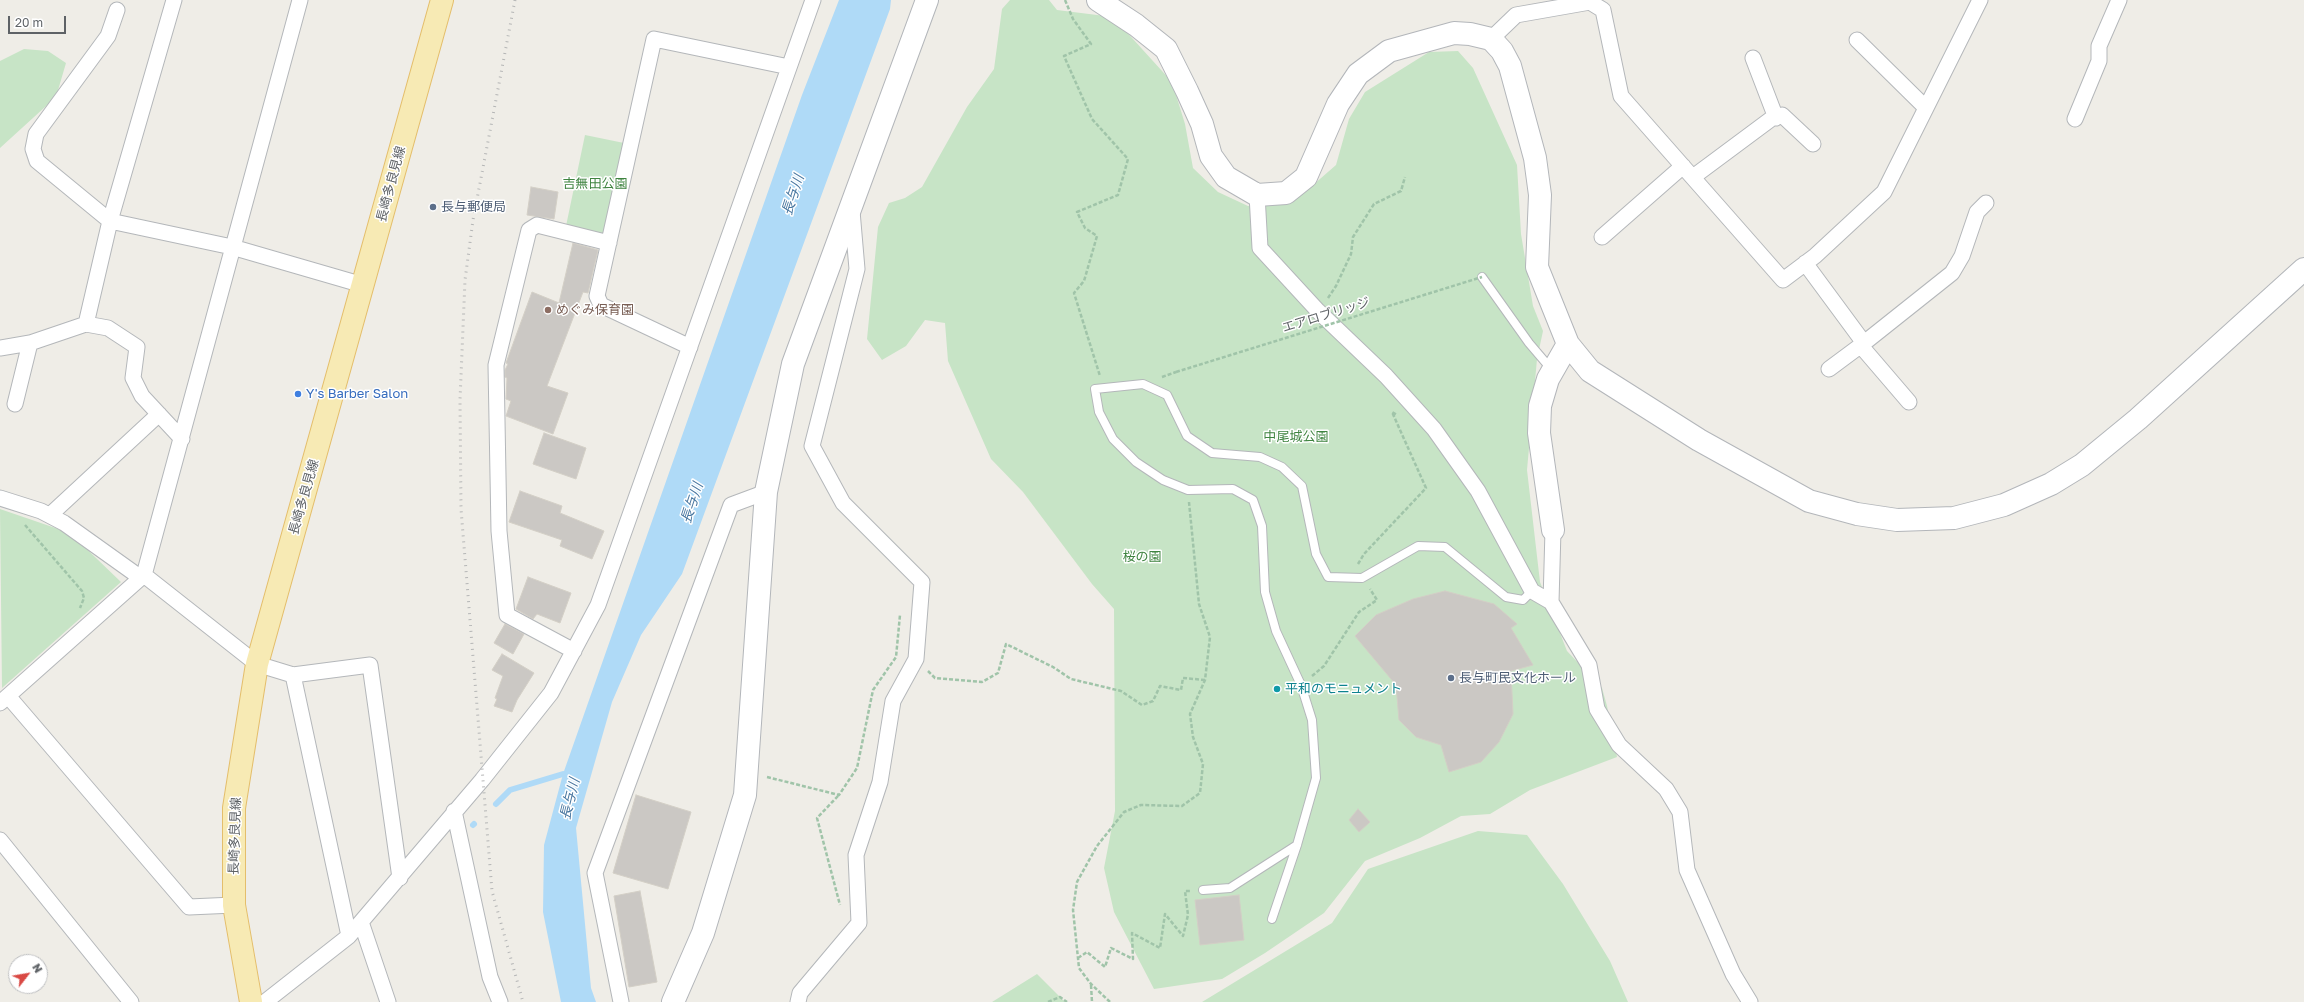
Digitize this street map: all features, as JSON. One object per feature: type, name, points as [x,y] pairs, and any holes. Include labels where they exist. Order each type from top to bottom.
[{"type":"main road","name":"長崎多良見線","points":[[251,1002],[234,904],[234,808],[257,664],[442,0]]},
{"type":"street","points":[[86,324],[110,221],[174,0]]},
{"type":"street","points":[[234,904],[189,907],[4,700],[143,577],[182,439],[232,247],[300,0]]},
{"type":"street","points":[[265,1002],[349,936],[400,878],[552,693],[598,605],[812,0]]},
{"type":"street","points":[[673,1002],[703,934],[745,795],[766,492],[793,364],[927,0]]},
{"type":"street","points":[[1098,0],[1136,25],[1166,49],[1188,91],[1202,124],[1210,156],[1226,178],[1257,195],[1286,193],[1306,177],[1338,104],[1358,74],[1389,51],[1454,33],[1470,34],[1491,39],[1502,51],[1510,66],[1535,158],[1540,195],[1537,267],[1568,344],[1590,370],[1699,440],[1809,501],[1857,514],[1897,520],[1954,518],[2004,505],[2051,484],[2082,465],[2138,419],[2304,269]]},
{"type":"street","points":[[1491,39],[1516,15],[1590,2],[1603,10],[1621,96],[1783,280],[1805,263],[1884,192],[1925,107],[1980,0]]},
{"type":"street","points":[[2075,119],[2099,61],[2099,46],[2119,0]]},
{"type":"street","points":[[117,10],[108,36],[36,134],[33,149],[37,161],[110,221],[232,247],[363,285]]},
{"type":"street","points":[[690,347],[601,305],[597,296],[654,39],[789,67]]},
{"type":"street","points":[[1857,40],[1925,107]]},
{"type":"street","points":[[1753,58],[1776,118]]},
{"type":"street","points":[[1693,177],[1771,119],[1782,116],[1813,144]]},
{"type":"street","points":[[1602,237],[1683,166]]},
{"type":"street","points":[[1257,195],[1260,248],[1318,311],[1386,376],[1434,429],[1478,491],[1532,591],[1551,602],[1589,665],[1596,709],[1619,746],[1666,788],[1680,812],[1687,870],[1733,974],[1750,1002]]},
{"type":"street","points":[[1829,369],[1862,345],[1952,273],[1962,256],[1977,212],[1986,203]]},
{"type":"street","points":[[798,1002],[800,994],[859,923],[856,855],[880,782],[893,701],[916,660],[920,616],[922,582],[843,503],[812,446],[857,269],[852,206]]},
{"type":"street","points":[[574,651],[507,615],[499,530],[496,365],[529,230],[536,225],[609,243]]},
{"type":"street","points":[[1805,263],[1862,345],[1909,402]]},
{"type":"street","points":[[0,348],[30,343],[86,324],[108,328],[137,347],[133,378],[142,396],[182,439]]},
{"type":"street","points":[[15,404],[30,343]]},
{"type":"street","points":[[1551,602],[1553,530],[1540,433],[1540,406],[1552,371],[1568,344]]},
{"type":"street","points":[[50,515],[159,414]]},
{"type":"street","points":[[621,1002],[595,873],[731,505],[766,492]]},
{"type":"street","points":[[0,498],[50,515],[64,522],[143,577],[257,664],[293,675],[370,665],[400,878]]},
{"type":"street","points":[[293,675],[349,936]]},
{"type":"street","points":[[454,811],[490,977],[500,1002]]},
{"type":"street","points":[[0,840],[131,1002]]},
{"type":"street","points":[[361,922],[388,1002]]},
{"type":"lane","points":[[1482,277],[1529,343],[1552,371]]},
{"type":"lane","points":[[1272,919],[1297,845],[1316,778],[1312,720],[1301,685],[1276,631],[1265,592],[1262,526],[1253,500],[1232,489],[1188,490],[1164,480],[1136,462],[1113,439],[1099,412],[1095,389],[1143,384],[1167,395],[1187,436],[1212,453],[1260,457],[1282,467],[1302,486],[1316,554],[1328,577],[1362,578],[1418,546],[1445,547],[1506,598],[1523,600],[1532,591]]},
{"type":"lane","points":[[1203,890],[1230,888],[1297,845]]},
{"type":"path","points":[[1066,0],[1073,19],[1091,44],[1064,56],[1092,119],[1128,159],[1118,196],[1077,212],[1085,228],[1097,236],[1084,281],[1074,293],[1104,388]]},
{"type":"path","points":[[1318,311],[1336,286],[1351,254],[1353,237],[1374,204],[1401,191],[1405,178]]},
{"type":"path","name":"エアロブリッジ","points":[[1176,372],[1482,277]]},
{"type":"path","points":[[1301,685],[1324,666],[1359,612],[1377,600],[1362,578],[1357,566],[1364,554],[1426,488],[1392,412],[1411,424],[1421,415]]},
{"type":"path","points":[[1110,1002],[1091,984],[1079,968],[1074,910],[1077,882],[1097,846],[1124,812],[1141,805],[1182,806],[1200,793],[1203,764],[1193,737],[1190,714],[1205,680],[1210,637],[1199,604],[1188,490]]},
{"type":"path","points":[[19,523],[26,525],[82,591],[84,598],[81,607],[75,612]]},
{"type":"path","points":[[851,933],[845,924],[817,818],[839,795],[857,768],[873,690],[896,657],[901,613],[920,616]]},
{"type":"path","points":[[916,660],[935,678],[982,682],[998,673],[1006,644],[1053,667],[1071,680],[1121,691],[1142,705],[1153,701],[1160,686],[1181,690],[1183,678],[1205,680]]},
{"type":"path","points":[[746,771],[839,795]]},
{"type":"path","points":[[1078,958],[1087,952],[1105,967],[1111,948],[1133,959],[1132,933],[1160,948],[1165,914],[1183,936],[1188,915],[1186,891],[1203,890]]},
{"type":"path","points":[[1091,984],[1092,1002]]},
{"type":"path","points":[[1048,1002],[1060,997],[1067,1002]]},
{"type":"green space","name":"中尾城公園","points":[[1010,0],[1049,0],[1057,10],[1113,17],[1172,82],[1185,124],[1193,168],[1218,192],[1248,206],[1276,205],[1305,192],[1336,165],[1349,119],[1365,92],[1429,52],[1458,51],[1473,68],[1517,165],[1521,234],[1533,306],[1543,331],[1537,359],[1527,470],[1540,582],[1567,651],[1602,688],[1617,757],[1530,790],[1490,814],[1461,816],[1420,838],[1365,861],[1324,913],[1265,953],[1222,979],[1154,989],[1114,912],[1104,868],[1115,811],[1114,609],[1092,584],[1023,492],[991,459],[948,361],[945,323],[925,320],[906,346],[882,360],[867,339],[878,227],[889,203],[905,198],[922,187],[967,107],[994,69],[1002,9]]},
{"type":"green space","points":[[24,49],[48,51],[66,63],[56,97],[0,148],[0,61]]},
{"type":"green space","name":"吉無田公園","points":[[585,135],[624,143],[606,234],[566,226]]},
{"type":"green space","points":[[0,509],[70,533],[121,582],[2,688]]},
{"type":"green space","points":[[1478,831],[1527,835],[1563,884],[1610,961],[1628,1002],[1202,1002],[1332,923],[1368,869]]},
{"type":"green space","points":[[1037,974],[1065,1002],[992,1002]]},
{"type":"water","name":"長与川","points":[[839,0],[891,0],[890,9],[682,574],[641,635],[612,702],[576,828],[591,988],[596,1002],[561,1002],[543,912],[544,845],[563,774],[802,95]]},
{"type":"building","points":[[531,187],[558,192],[554,219],[527,215]]},
{"type":"building","points":[[573,243],[598,250],[588,293],[583,292],[547,386],[568,393],[553,434],[506,416],[511,401],[506,399],[507,378],[505,377],[505,370],[508,364],[506,363],[532,292],[559,303]]},
{"type":"building","points":[[544,433],[586,448],[576,479],[533,464]]},
{"type":"building","points":[[520,491],[562,506],[560,513],[604,531],[592,559],[560,546],[562,540],[509,522]]},
{"type":"building","points":[[528,577],[571,593],[560,623],[537,614],[533,619],[516,609]]},
{"type":"building","name":"長与町民文化ホール","points":[[1445,591],[1494,604],[1517,624],[1511,628],[1533,665],[1511,671],[1513,714],[1499,742],[1481,762],[1449,772],[1441,745],[1416,737],[1399,720],[1396,685],[1355,636],[1376,615],[1413,599]]},
{"type":"building","points":[[505,624],[524,634],[513,654],[494,643]]},
{"type":"building","points":[[502,654],[534,673],[517,700],[512,712],[494,706],[497,699],[495,698],[503,676],[492,670]]},
{"type":"building","points":[[636,795],[691,812],[668,889],[613,873]]},
{"type":"building","points":[[1358,809],[1370,822],[1359,832],[1349,820]]},
{"type":"building","points":[[640,891],[657,982],[629,987],[614,896]]},
{"type":"building","points":[[1239,895],[1244,940],[1200,945],[1195,900]]},
{"type":"waterway","name":"長与川","points":[[496,804],[510,790],[563,774]]},
{"type":"railway","points":[[515,0],[473,220],[465,280],[460,400],[461,509],[492,891],[523,1002]]},
{"type":"place","name":"長与郵便局","points":[[433,207]]},
{"type":"place","name":"めぐみ保育園","points":[[548,310]]},
{"type":"place","name":"Y's Barber Salon","points":[[298,394]]},
{"type":"place","name":"長与町民文化ホール","points":[[1451,678]]},
{"type":"place","name":"平和のモニュメント","points":[[1277,689]]},
{"type":"park label","name":"桜の園","points":[[1142,557]]}]
